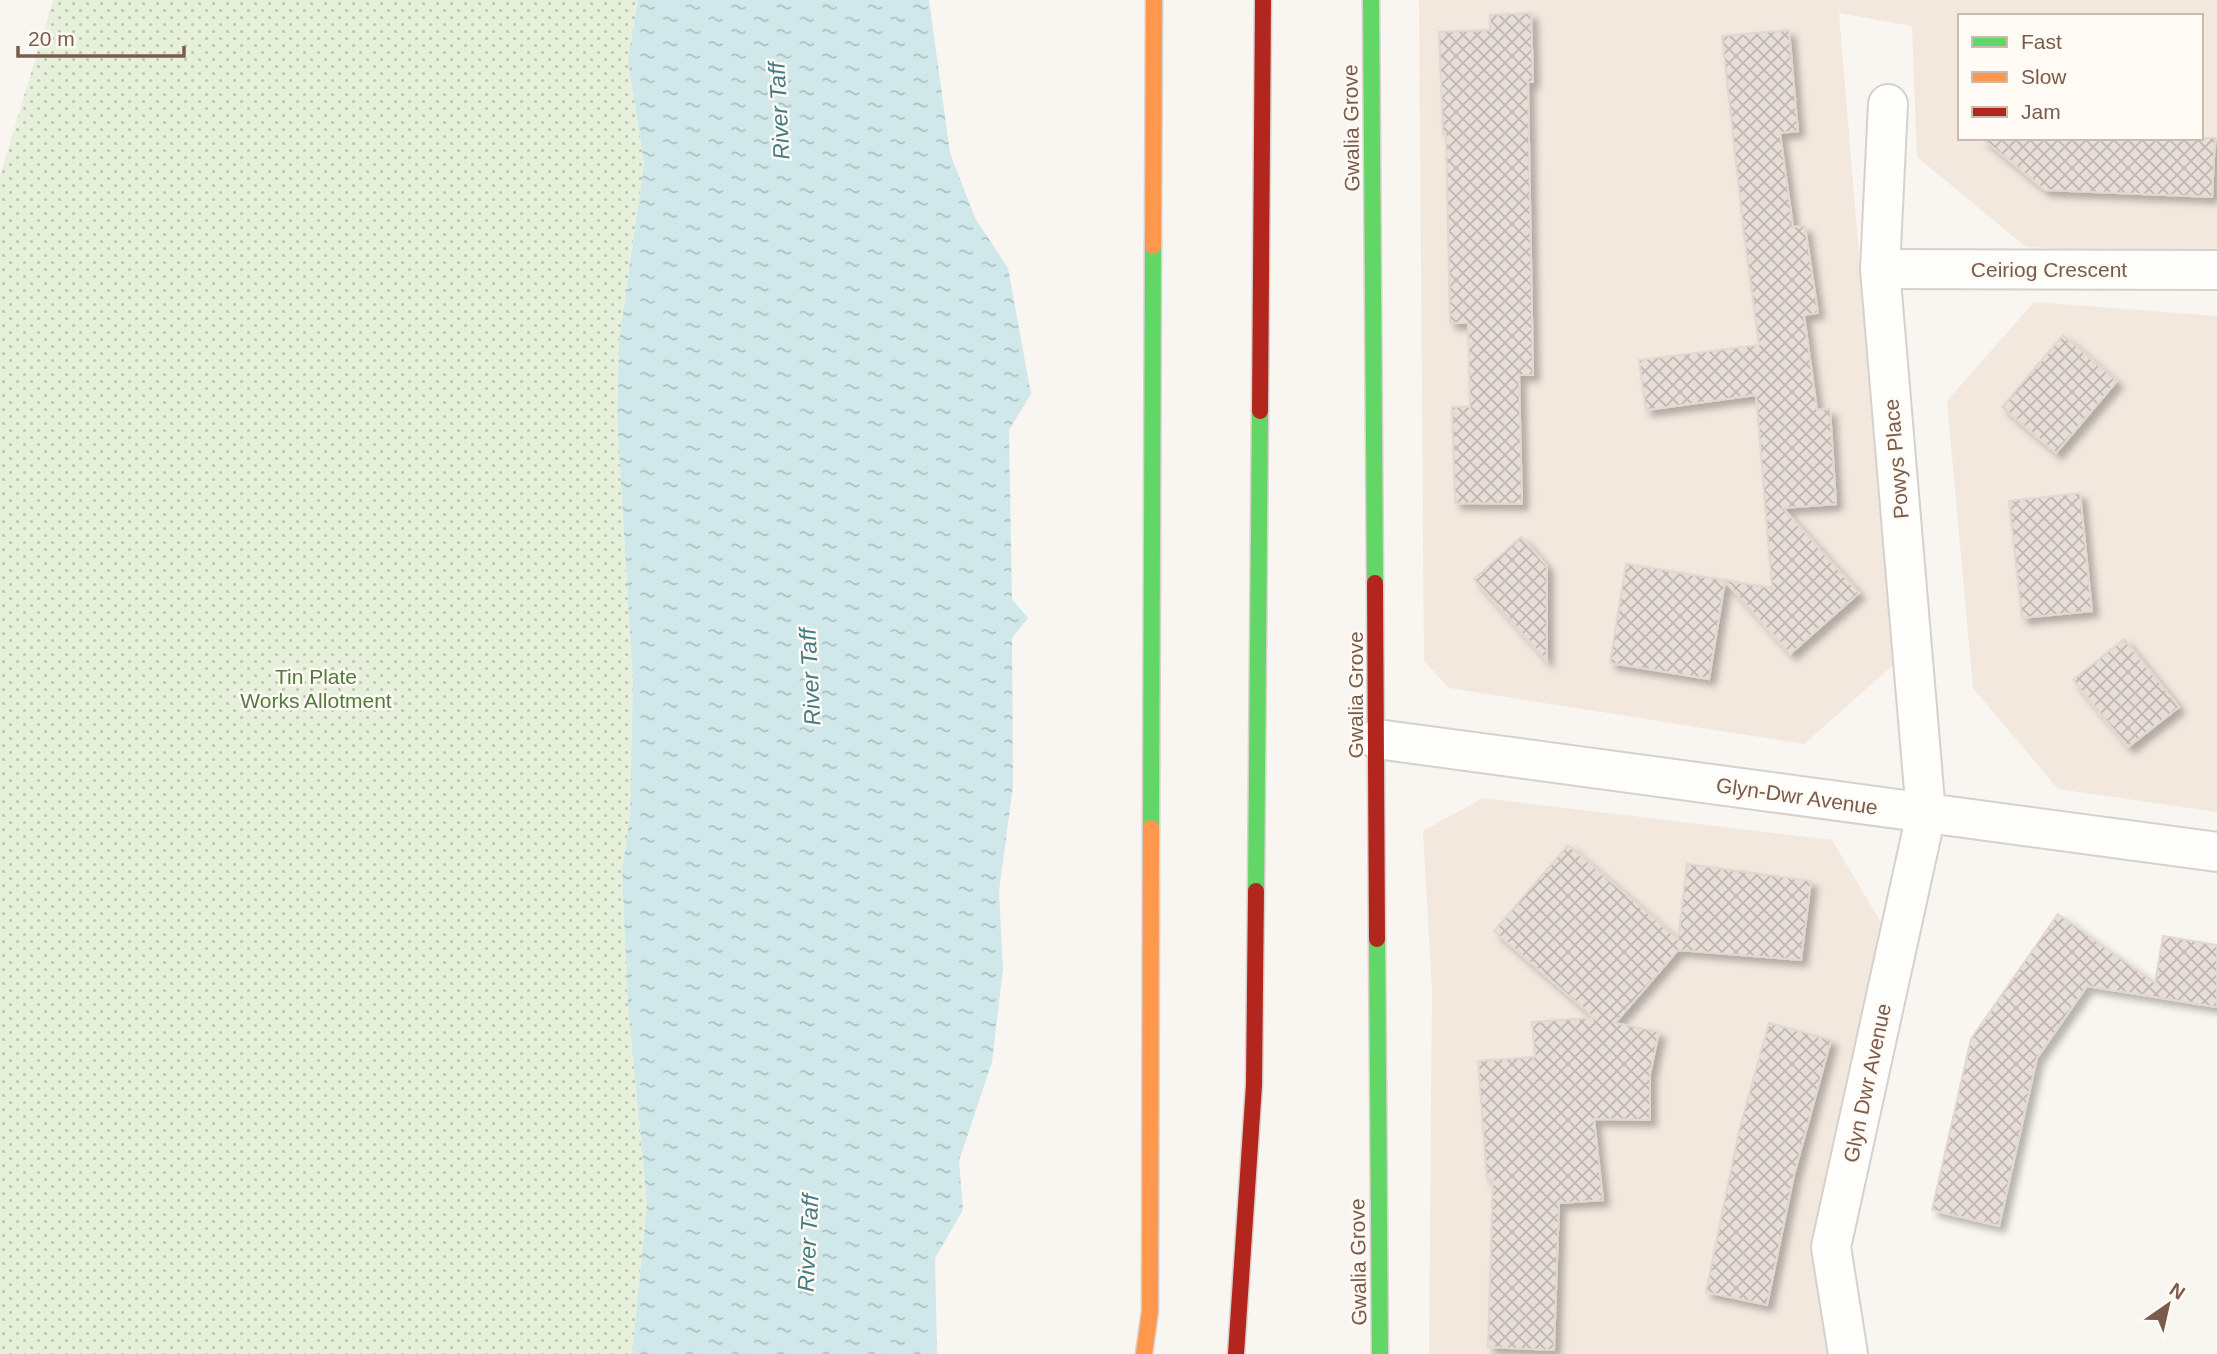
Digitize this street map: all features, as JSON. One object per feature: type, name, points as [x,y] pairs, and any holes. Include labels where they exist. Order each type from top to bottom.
[{"type":"main road","points":[[1144,1354],[1150,1311],[1154,0]]},
{"type":"main road","points":[[1236,1354],[1254,1085],[1263,0]]},
{"type":"main road","name":"Gwalia Grove","points":[[1371,0],[1380,1354]]},
{"type":"street","name":"Powys Place","points":[[1888,104],[1880,269],[1926,814]]},
{"type":"street","name":"Ceiriog Crescent","points":[[1880,269],[2217,270]]},
{"type":"street","name":"Glyn-Dwr Avenue","points":[[1377,740],[2217,852]]},
{"type":"street","name":"Glyn Dwr Avenue","points":[[1848,1354],[1831,1247],[1926,814]]},
{"type":"shaded area","points":[[1419,0],[2217,0],[2217,257],[2026,247],[1917,157],[1912,26],[1839,13],[1893,665],[1804,744],[1449,688],[1424,661]]},
{"type":"shaded area","points":[[2034,302],[2217,316],[2217,812],[2058,789],[1973,688],[1947,401]]},
{"type":"shaded area","points":[[1483,798],[1832,840],[1886,931],[1832,1354],[1429,1354],[1432,989],[1423,831]]},
{"type":"green space","name":"Tin Plate Works Allotment","points":[[53,0],[638,0],[628,59],[644,164],[619,342],[617,418],[633,681],[630,815],[622,873],[628,1006],[647,1203],[632,1354],[0,1354],[0,176]]},
{"type":"water","name":"River Taff","points":[[638,0],[929,0],[950,153],[975,218],[1008,268],[1031,394],[1009,430],[1012,599],[1028,618],[1012,638],[1013,786],[999,891],[1003,969],[992,1062],[959,1161],[963,1210],[935,1258],[937,1354],[632,1354],[647,1203],[628,1006],[622,873],[630,815],[633,681],[617,418],[619,342],[644,164],[628,59]]},
{"type":"building","points":[[1531,13],[1533,82],[1528,82],[1533,375],[1519,375],[1522,504],[1455,503],[1452,407],[1470,407],[1468,323],[1450,323],[1446,133],[1443,134],[1439,32],[1490,30],[1490,15]]},
{"type":"building","points":[[1789,30],[1798,131],[1780,133],[1793,227],[1805,226],[1818,313],[1804,315],[1817,410],[1830,409],[1836,504],[1783,508],[1859,593],[1790,654],[1725,581],[1709,679],[1610,663],[1626,564],[1772,588],[1756,395],[1646,410],[1639,360],[1759,345],[1722,36]]},
{"type":"building","points":[[2215,138],[2212,197],[2045,190],[1984,140]]},
{"type":"building","points":[[2063,335],[2117,381],[2056,453],[2002,407]]},
{"type":"building","points":[[2080,493],[2092,611],[2022,618],[2009,501]]},
{"type":"building","points":[[1521,537],[1547,566],[1547,661],[1474,579]]},
{"type":"building","points":[[2124,639],[2179,707],[2128,747],[2073,680]]},
{"type":"building","points":[[1568,845],[1678,939],[1687,864],[1811,881],[1801,960],[1678,950],[1615,1023],[1659,1032],[1650,1074],[1650,1120],[1594,1119],[1603,1200],[1559,1203],[1554,1350],[1488,1347],[1493,1180],[1487,1180],[1478,1061],[1535,1057],[1532,1022],[1590,1018],[1597,1020],[1494,931]]},
{"type":"building","points":[[2058,914],[2155,983],[2163,936],[2217,945],[2217,1007],[2087,986],[2037,1058],[1999,1226],[1932,1210],[1971,1039]]},
{"type":"building","points":[[1769,1023],[1831,1040],[1794,1175],[1767,1305],[1706,1292],[1739,1131]]},
{"type":"traffic: fast","points":[[1371,0],[1375,583]]},
{"type":"traffic: fast","points":[[1151,828],[1153,246]]},
{"type":"traffic: fast","points":[[1256,891],[1260,411]]},
{"type":"traffic: fast","points":[[1377,939],[1380,1354]]},
{"type":"traffic: slow","points":[[1153,246],[1154,0]]},
{"type":"traffic: slow","points":[[1144,1354],[1150,1311],[1151,828]]},
{"type":"traffic: jam","points":[[1260,411],[1263,0]]},
{"type":"traffic: jam","points":[[1375,583],[1377,939]]},
{"type":"traffic: jam","points":[[1236,1354],[1254,1085],[1256,891]]}]
